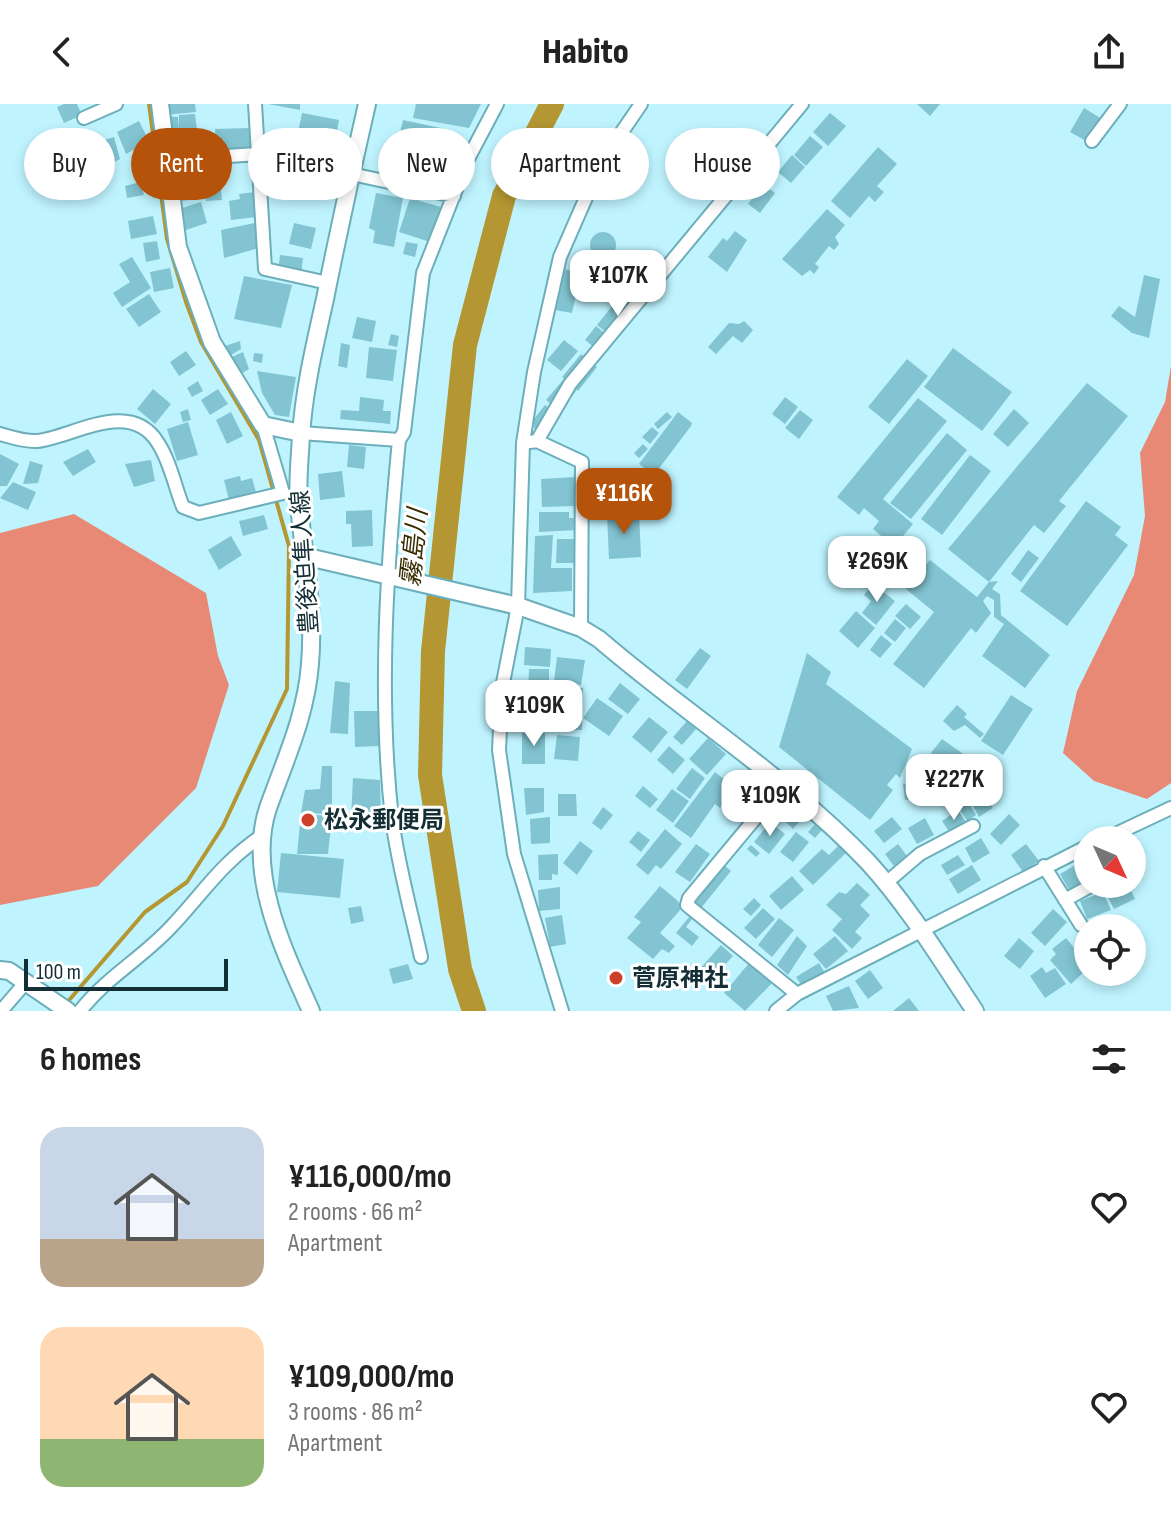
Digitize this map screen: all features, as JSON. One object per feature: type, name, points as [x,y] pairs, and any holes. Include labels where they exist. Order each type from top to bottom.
[{"type":"street","points":[[84,118],[116,104]]},
{"type":"street","points":[[160,104],[163,128]]},
{"type":"street","points":[[255,104],[256,128]]},
{"type":"street","name":"豊後迫隼人線","points":[[362,128],[367,104]]},
{"type":"street","points":[[475,151],[497,104]]},
{"type":"street","points":[[562,1011],[514,854],[499,750],[502,688],[518,606],[523,443],[534,372],[560,257],[602,161],[641,104]]},
{"type":"street","points":[[537,441],[570,384],[802,104]]},
{"type":"street","points":[[1092,141],[1120,104]]},
{"type":"street","points":[[0,434],[37,441],[101,421],[120,422],[147,430],[158,443],[183,507],[199,513],[283,493],[263,425],[212,342],[178,247],[173,200]]},
{"type":"street","points":[[261,200],[265,269],[328,283]]},
{"type":"street","name":"豊後迫隼人線","points":[[311,1011],[287,957],[273,912],[264,877],[263,835],[267,811],[289,759],[305,704],[312,610],[299,501],[301,433],[306,386],[346,200]]},
{"type":"street","points":[[421,957],[393,822],[387,759],[386,577],[399,440],[404,432],[423,273],[452,200]]},
{"type":"street","points":[[263,425],[301,433],[399,440]]},
{"type":"street","points":[[523,443],[537,441],[582,462],[581,628]]},
{"type":"street","points":[[308,557],[518,606],[581,628],[783,785],[886,883],[975,1011]]},
{"type":"street","points":[[783,785],[706,876],[687,905],[797,994]]},
{"type":"street","points":[[1133,826],[1171,808]]},
{"type":"street","points":[[886,883],[920,854],[973,826]]},
{"type":"street","points":[[80,1011],[102,983],[138,958],[170,928],[230,857],[263,835]]},
{"type":"street","points":[[776,1011],[797,994],[1074,852]]},
{"type":"street","points":[[1044,866],[1074,914]]},
{"type":"street","points":[[1065,900],[1074,895]]},
{"type":"street","points":[[0,970],[9,971],[62,1007]]},
{"type":"street","points":[[1,1011],[26,982]]},
{"type":"shaded area","points":[[1171,366],[1171,783],[1147,799],[1094,781],[1063,753],[1077,691],[1134,575],[1145,516],[1140,453],[1165,402]]},
{"type":"shaded area","points":[[74,514],[206,593],[218,656],[229,685],[196,788],[98,886],[0,905],[0,533]]},
{"type":"building","points":[[77,104],[82,115],[64,123],[57,107]]},
{"type":"building","points":[[164,104],[195,104],[196,112],[165,115]]},
{"type":"building","points":[[268,104],[300,104],[300,110]]},
{"type":"building","points":[[416,104],[481,104],[469,128],[413,118]]},
{"type":"building","points":[[917,104],[940,104],[930,116]]},
{"type":"building","points":[[1084,108],[1102,119],[1088,142],[1070,132]]},
{"type":"building","points":[[302,113],[339,120],[337,128],[299,128]]},
{"type":"building","points":[[830,113],[846,126],[828,146],[813,132]]},
{"type":"building","points":[[195,114],[197,128],[179,128],[179,115]]},
{"type":"building","points":[[165,116],[178,117],[179,128],[167,128]]},
{"type":"building","points":[[403,120],[441,128],[401,128]]},
{"type":"building","points":[[139,121],[142,128],[131,128],[131,151],[126,154],[117,132]]},
{"type":"building","points":[[248,128],[248,148],[232,149],[232,129]]},
{"type":"building","points":[[810,136],[823,147],[806,166],[794,155]]},
{"type":"building","points":[[115,141],[120,159],[115,162]]},
{"type":"building","points":[[878,147],[897,164],[877,186],[884,192],[875,202],[869,196],[850,218],[831,201]]},
{"type":"building","points":[[792,155],[805,167],[791,183],[780,174]]},
{"type":"building","points":[[131,184],[131,197],[127,198],[125,186]]},
{"type":"building","points":[[248,193],[248,200],[256,200],[257,217],[231,220],[229,201],[240,199],[239,194]]},
{"type":"building","points":[[376,193],[378,200],[403,200],[394,247],[373,243],[375,231],[369,228]]},
{"type":"building","points":[[409,200],[441,207],[430,242],[399,232]]},
{"type":"building","points":[[751,200],[770,200],[760,213],[748,204]]},
{"type":"building","points":[[201,202],[207,223],[186,230],[179,209]]},
{"type":"building","points":[[827,209],[845,225],[835,237],[839,244],[834,250],[829,246],[815,264],[819,267],[814,274],[810,270],[802,276],[782,259]]},
{"type":"building","points":[[153,216],[157,234],[131,239],[128,221]]},
{"type":"building","points":[[259,222],[259,248],[224,258],[221,230]]},
{"type":"building","points":[[294,223],[316,228],[311,249],[289,244]]},
{"type":"building","points":[[735,231],[747,240],[727,272],[708,257],[723,238],[727,241]]},
{"type":"building","points":[[603,232],[612,236],[616,245],[612,254],[603,258],[594,254],[590,245],[594,236]]},
{"type":"building","points":[[157,241],[160,259],[146,262],[143,243]]},
{"type":"building","points":[[406,242],[418,244],[415,257],[403,254]]},
{"type":"building","points":[[280,255],[303,258],[301,274],[278,271]]},
{"type":"building","points":[[132,257],[151,288],[122,307],[113,293],[130,282],[119,264]]},
{"type":"building","points":[[170,268],[174,288],[154,292],[150,272]]},
{"type":"building","points":[[564,269],[581,273],[572,313],[555,310]]},
{"type":"building","points":[[1144,275],[1160,279],[1149,338],[1132,333],[1111,316],[1119,306],[1135,317]]},
{"type":"building","points":[[244,276],[292,285],[281,328],[234,319]]},
{"type":"building","points":[[149,294],[161,312],[139,327],[126,309]]},
{"type":"building","points":[[621,295],[639,310],[616,340],[597,325]]},
{"type":"building","points":[[357,317],[376,321],[372,342],[352,338]]},
{"type":"building","points":[[744,321],[753,330],[742,343],[733,336],[716,354],[708,347],[729,323]]},
{"type":"building","points":[[596,326],[607,335],[595,348],[585,340]]},
{"type":"building","points":[[391,334],[399,336],[397,347],[388,345]]},
{"type":"building","points":[[564,340],[578,351],[561,371],[547,360]]},
{"type":"building","points":[[240,341],[241,349],[225,359],[219,348]]},
{"type":"building","points":[[341,343],[350,345],[347,368],[338,366]]},
{"type":"building","points":[[369,347],[397,350],[393,381],[366,378]]},
{"type":"building","points":[[953,348],[1012,392],[982,431],[924,387]]},
{"type":"building","points":[[186,351],[196,365],[179,376],[170,362]]},
{"type":"building","points":[[243,352],[249,369],[236,377],[227,359]]},
{"type":"building","points":[[254,353],[263,354],[262,363],[253,361]]},
{"type":"building","points":[[581,354],[597,367],[578,391],[562,377]]},
{"type":"building","points":[[907,359],[928,376],[889,424],[868,407]]},
{"type":"building","points":[[257,371],[296,377],[289,417],[275,415],[262,393]]},
{"type":"building","points":[[563,380],[576,391],[560,411],[546,400]]},
{"type":"building","points":[[198,381],[203,391],[192,397],[187,388]]},
{"type":"building","points":[[1087,383],[1128,416],[1059,501],[1066,506],[1044,533],[1034,525],[989,582],[948,549]]},
{"type":"building","points":[[153,389],[171,404],[155,424],[137,409]]},
{"type":"building","points":[[218,389],[228,404],[210,415],[201,400]]},
{"type":"building","points":[[360,397],[384,400],[383,411],[391,411],[390,424],[340,419],[341,410],[359,411]]},
{"type":"building","points":[[785,397],[798,407],[785,424],[772,414]]},
{"type":"building","points":[[918,398],[947,421],[883,499],[913,524],[894,547],[873,529],[879,521],[864,508],[859,515],[837,497]]},
{"type":"building","points":[[545,405],[557,414],[541,434],[534,428],[534,419]]},
{"type":"building","points":[[188,409],[191,420],[183,422],[180,412]]},
{"type":"building","points":[[1014,409],[1029,423],[1008,447],[993,434]]},
{"type":"building","points":[[800,410],[813,420],[799,439],[785,428]]},
{"type":"building","points":[[231,412],[243,436],[227,444],[216,420]]},
{"type":"building","points":[[667,412],[672,417],[658,429],[654,424]]},
{"type":"building","points":[[678,412],[692,423],[691,426],[654,475],[639,464]]},
{"type":"building","points":[[188,422],[198,455],[177,461],[167,429]]},
{"type":"building","points":[[652,427],[659,433],[650,444],[642,437]]},
{"type":"building","points":[[947,433],[967,450],[911,519],[890,503]]},
{"type":"building","points":[[643,444],[648,449],[639,458],[634,453]]},
{"type":"building","points":[[349,445],[366,447],[364,469],[347,467]]},
{"type":"building","points":[[88,449],[96,462],[73,476],[63,462]]},
{"type":"building","points":[[0,454],[19,464],[7,486],[0,486]]},
{"type":"building","points":[[970,455],[991,471],[942,535],[921,519]]},
{"type":"building","points":[[151,460],[155,481],[134,487],[125,464]]},
{"type":"building","points":[[30,461],[43,465],[38,483],[23,484]]},
{"type":"building","points":[[342,471],[345,497],[320,500],[318,474]]},
{"type":"building","points":[[240,476],[241,481],[252,478],[256,492],[229,500],[224,480]]},
{"type":"building","points":[[575,477],[576,506],[542,507],[541,479]]},
{"type":"building","points":[[13,482],[36,492],[28,510],[0,498]]},
{"type":"building","points":[[1086,501],[1121,527],[1115,535],[1128,545],[1067,626],[1020,591]]},
{"type":"building","points":[[372,510],[373,546],[352,547],[351,524],[346,524],[346,511]]},
{"type":"building","points":[[539,512],[569,512],[569,518],[578,518],[578,530],[539,532]]},
{"type":"building","points":[[639,512],[641,557],[609,559],[607,514]]},
{"type":"building","points":[[264,515],[268,529],[243,536],[239,521]]},
{"type":"building","points":[[553,535],[550,583],[551,568],[572,568],[572,591],[533,593],[535,536]]},
{"type":"building","points":[[231,536],[242,555],[219,570],[208,550]]},
{"type":"building","points":[[557,539],[576,539],[574,563],[556,563]]},
{"type":"building","points":[[1028,550],[1039,558],[1021,582],[1011,574]]},
{"type":"building","points":[[930,560],[977,597],[989,582],[998,581],[992,589],[1000,594],[1001,615],[1050,655],[1025,688],[982,656],[1004,624],[994,617],[994,600],[987,596],[983,601],[991,613],[976,633],[971,628],[924,688],[893,664],[934,612],[906,589]]},
{"type":"building","points":[[873,584],[895,601],[876,625],[862,613],[871,601],[864,595]]},
{"type":"building","points":[[906,604],[921,617],[910,629],[895,616]]},
{"type":"building","points":[[856,611],[875,628],[858,648],[839,631]]},
{"type":"building","points":[[895,619],[906,628],[895,642],[884,633]]},
{"type":"building","points":[[881,635],[892,644],[880,658],[870,650]]},
{"type":"building","points":[[525,647],[551,649],[550,667],[524,665]]},
{"type":"building","points":[[700,648],[711,656],[687,689],[675,680]]},
{"type":"building","points":[[807,653],[831,672],[826,684],[912,749],[900,778],[896,774],[887,785],[893,790],[870,820],[779,747]]},
{"type":"building","points":[[557,657],[585,660],[581,685],[554,682]]},
{"type":"building","points":[[529,669],[549,669],[549,694],[528,693]]},
{"type":"building","points":[[335,681],[350,683],[348,734],[330,733]]},
{"type":"building","points":[[620,683],[640,699],[628,714],[608,699]]},
{"type":"building","points":[[555,687],[583,688],[582,709],[554,708]]},
{"type":"building","points":[[1011,695],[1033,709],[1003,755],[981,741]]},
{"type":"building","points":[[597,698],[623,716],[609,736],[583,718]]},
{"type":"building","points":[[524,701],[546,703],[544,727],[522,726]]},
{"type":"building","points":[[957,705],[967,714],[964,717],[984,734],[980,738],[965,725],[954,731],[943,721]]},
{"type":"building","points":[[354,711],[379,711],[379,746],[355,747]]},
{"type":"building","points":[[557,711],[582,711],[582,730],[557,730]]},
{"type":"building","points":[[649,717],[668,732],[651,753],[632,737]]},
{"type":"building","points":[[687,721],[696,729],[682,745],[673,737]]},
{"type":"building","points":[[522,733],[545,733],[545,764],[522,764]]},
{"type":"building","points":[[557,735],[580,737],[578,761],[554,759]]},
{"type":"building","points":[[708,738],[726,754],[707,775],[689,759]]},
{"type":"building","points":[[942,739],[966,756],[953,771],[931,753]]},
{"type":"building","points":[[669,746],[685,760],[673,774],[657,760]]},
{"type":"building","points":[[322,766],[332,766],[332,814],[301,813],[305,790],[320,789]]},
{"type":"building","points":[[692,768],[705,778],[690,799],[676,789]]},
{"type":"building","points":[[991,768],[993,784],[905,800],[903,784]]},
{"type":"building","points":[[715,772],[735,788],[720,808],[715,804],[691,838],[674,826]]},
{"type":"building","points":[[353,778],[380,780],[381,818],[351,818]]},
{"type":"building","points":[[643,786],[658,799],[650,808],[635,796]]},
{"type":"building","points":[[524,788],[544,788],[544,812],[526,815]]},
{"type":"building","points":[[672,789],[689,801],[673,823],[656,810]]},
{"type":"building","points":[[558,794],[576,794],[577,816],[558,816]]},
{"type":"building","points":[[985,794],[993,808],[979,817],[971,802]]},
{"type":"building","points":[[968,802],[976,815],[967,821],[959,808]]},
{"type":"building","points":[[603,807],[613,815],[601,830],[592,823]]},
{"type":"building","points":[[958,810],[966,822],[950,833],[942,821]]},
{"type":"building","points":[[792,813],[801,820],[793,829],[784,820]]},
{"type":"building","points":[[301,814],[332,816],[328,854],[297,854]]},
{"type":"building","points":[[1009,814],[1020,825],[1001,845],[990,834]]},
{"type":"building","points":[[550,817],[550,843],[531,844],[530,819]]},
{"type":"building","points":[[892,817],[902,829],[884,843],[874,831]]},
{"type":"building","points":[[925,818],[934,835],[917,844],[908,828]]},
{"type":"building","points":[[770,822],[785,834],[769,854],[754,842]]},
{"type":"building","points":[[815,824],[822,830],[815,838],[808,832]]},
{"type":"building","points":[[665,829],[682,844],[661,869],[656,865],[648,875],[636,865]]},
{"type":"building","points":[[638,831],[650,840],[641,852],[629,842]]},
{"type":"building","points":[[796,832],[809,842],[793,862],[780,852]]},
{"type":"building","points":[[981,838],[990,853],[973,863],[965,848]]},
{"type":"building","points":[[580,841],[593,851],[577,875],[563,863]]},
{"type":"building","points":[[841,843],[848,851],[813,885],[799,871],[822,849],[829,855]]},
{"type":"building","points":[[696,844],[710,854],[690,882],[675,872]]},
{"type":"building","points":[[898,844],[907,856],[894,866],[885,854]]},
{"type":"building","points":[[1026,844],[1039,861],[1023,872],[1011,855]]},
{"type":"building","points":[[751,845],[760,853],[756,857],[747,849]]},
{"type":"building","points":[[281,853],[344,859],[340,898],[277,892]]},
{"type":"building","points":[[558,854],[558,875],[552,874],[552,880],[539,880],[538,855]]},
{"type":"building","points":[[958,855],[965,865],[947,875],[941,865]]},
{"type":"building","points":[[724,865],[731,871],[701,908],[694,902]]},
{"type":"building","points":[[972,865],[981,880],[958,894],[949,879]]},
{"type":"building","points":[[1074,866],[1074,887],[1069,890],[1060,874]]},
{"type":"building","points":[[792,876],[804,890],[781,910],[769,896]]},
{"type":"building","points":[[857,883],[870,895],[860,905],[870,915],[855,932],[862,938],[852,949],[832,930],[842,919],[826,905],[839,892],[846,894]]},
{"type":"building","points":[[660,886],[678,901],[681,909],[660,933],[675,946],[669,953],[662,949],[653,959],[627,938],[641,922],[634,917]]},
{"type":"building","points":[[560,887],[560,909],[539,911],[538,890]]},
{"type":"building","points":[[754,898],[761,905],[751,916],[743,909]]},
{"type":"building","points":[[1106,898],[1111,910],[1085,914],[1080,901]]},
{"type":"building","points":[[1108,898],[1135,898],[1135,899],[1114,909]]},
{"type":"building","points":[[361,906],[364,921],[351,924],[348,908]]},
{"type":"building","points":[[763,908],[775,919],[756,939],[744,928]]},
{"type":"building","points":[[1053,909],[1067,922],[1045,946],[1031,933]]},
{"type":"building","points":[[562,915],[566,944],[550,947],[545,918]]},
{"type":"building","points":[[690,916],[692,919],[686,927],[699,937],[692,946],[676,933]]},
{"type":"building","points":[[779,918],[794,930],[772,957],[758,945]]},
{"type":"building","points":[[797,936],[807,946],[788,975],[777,965]]},
{"type":"building","points":[[835,936],[848,951],[826,969],[813,954]]},
{"type":"building","points":[[1019,938],[1034,951],[1020,969],[1004,956]]},
{"type":"building","points":[[1066,938],[1074,948],[1074,981],[1071,984],[1050,960],[1056,954],[1052,949]]},
{"type":"building","points":[[721,945],[733,956],[710,981],[698,971]]},
{"type":"building","points":[[750,962],[773,982],[745,1011],[724,993]]},
{"type":"building","points":[[819,963],[825,973],[802,986],[796,977]]},
{"type":"building","points":[[408,964],[413,979],[393,984],[389,969]]},
{"type":"building","points":[[1042,967],[1046,973],[1055,968],[1066,984],[1045,998],[1030,976]]},
{"type":"building","points":[[870,970],[883,988],[868,999],[855,981]]},
{"type":"building","points":[[849,986],[859,1008],[833,1011],[826,996]]},
{"type":"building","points":[[909,998],[919,1011],[893,1011]]},
{"type":"waterway","points":[[64,1006],[145,912],[187,882],[223,826],[287,689],[289,546],[259,440],[201,342],[186,302],[167,239],[149,104]]},
{"type":"waterway","name":"霧島川","points":[[474,1011],[460,969],[430,775],[433,651],[465,345],[504,196],[552,104]]},
{"type":"place","name":"松永郵便局","points":[[308,820]]},
{"type":"place","name":"菅原神社","points":[[616,978]]}]
